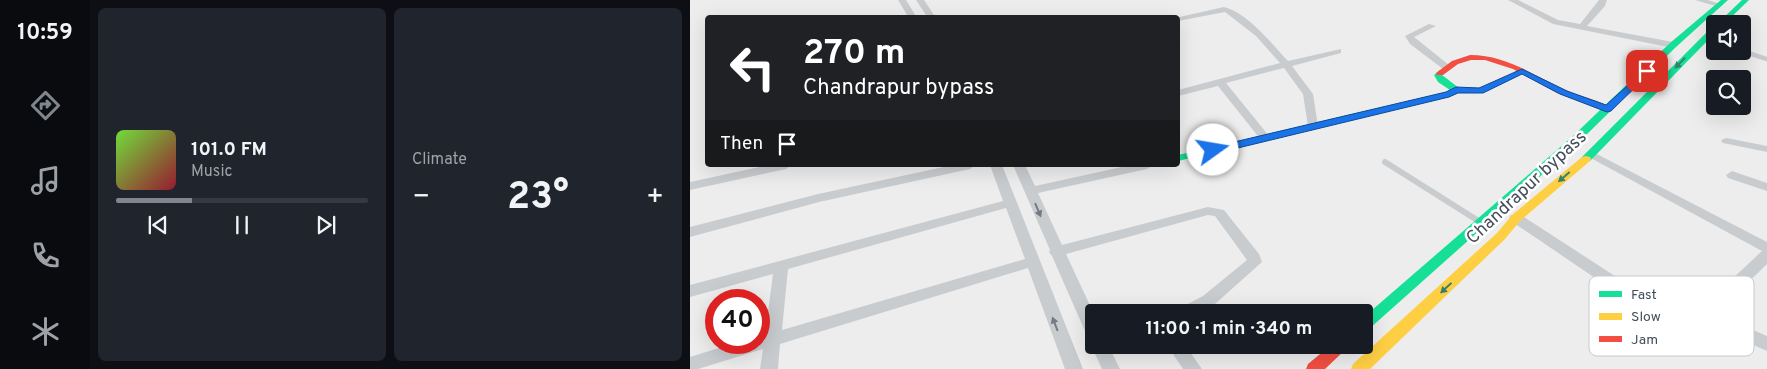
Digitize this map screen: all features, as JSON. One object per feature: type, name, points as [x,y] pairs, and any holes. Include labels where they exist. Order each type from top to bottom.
[{"type":"main road","points":[[1730,15],[1746,0]]},
{"type":"main road","name":"Chandrapur bypass","points":[[1373,317],[1481,223],[1722,2]]},
{"type":"main road","name":"Chandrapur bypass","points":[[1359,369],[1501,236],[1516,218],[1591,154],[1706,41]]},
{"type":"main road","points":[[1180,158],[1449,94],[1456,90],[1438,77],[1438,75],[1446,67],[1465,58],[1474,57],[1498,60],[1563,92],[1607,109]]},
{"type":"main road","points":[[1314,369],[1331,354]]},
{"type":"street","points":[[902,0],[911,15]]},
{"type":"street","points":[[920,0],[930,15]]},
{"type":"street","points":[[1512,0],[1552,21],[1673,45]]},
{"type":"street","points":[[1582,27],[1602,4],[1603,0]]},
{"type":"street","points":[[1699,0],[1722,2]]},
{"type":"street","points":[[1180,19],[1220,9],[1228,10],[1259,34],[1300,81],[1308,94],[1313,126]]},
{"type":"street","points":[[1432,26],[1409,36],[1413,42],[1446,67]]},
{"type":"street","points":[[1180,92],[1338,51]]},
{"type":"street","points":[[1456,90],[1480,91],[1522,71]]},
{"type":"street","points":[[1220,82],[1265,138]]},
{"type":"street","points":[[1727,141],[1767,149]]},
{"type":"street","points":[[1591,154],[1767,248]]},
{"type":"street","points":[[690,186],[777,167]]},
{"type":"street","points":[[690,232],[818,198],[961,167]]},
{"type":"street","points":[[997,167],[1074,369]]},
{"type":"street","points":[[1020,167],[1085,314]]},
{"type":"street","points":[[1030,191],[1138,167]]},
{"type":"street","points":[[1732,175],[1767,187]]},
{"type":"street","points":[[690,291],[1010,204]]},
{"type":"street","points":[[1056,252],[1208,211],[1219,213],[1254,258],[1255,262],[1209,300],[1201,304]]},
{"type":"street","points":[[1516,218],[1603,276]]},
{"type":"street","points":[[1745,276],[1767,255]]},
{"type":"street","points":[[690,364],[1032,262]]},
{"type":"street","points":[[769,369],[781,266]]},
{"type":"street","points":[[1754,338],[1767,344]]},
{"type":"street","points":[[1104,354],[1111,369]]},
{"type":"street","points":[[1182,354],[1193,369]]},
{"type":"lane","points":[[1751,54],[1767,58]]},
{"type":"lane","points":[[1385,162],[1481,223]]},
{"type":"traffic: fast","points":[[1373,317],[1577,138],[1673,45],[1725,0]]},
{"type":"traffic: fast","points":[[1730,15],[1746,0]]},
{"type":"traffic: fast","points":[[1586,159],[1706,38]]},
{"type":"traffic: fast","points":[[1180,158],[1449,94],[1456,90],[1441,80],[1438,75],[1440,73]]},
{"type":"traffic: slow","points":[[1359,369],[1501,236],[1516,218],[1586,159]]},
{"type":"traffic: jam","points":[[1440,73],[1455,63],[1470,58],[1500,61],[1560,91],[1607,109]]},
{"type":"traffic: jam","points":[[1314,369],[1331,354]]},
{"type":"route","points":[[1213,150],[1449,94],[1456,90],[1484,90],[1522,71],[1563,92],[1607,109],[1647,71]]}]
